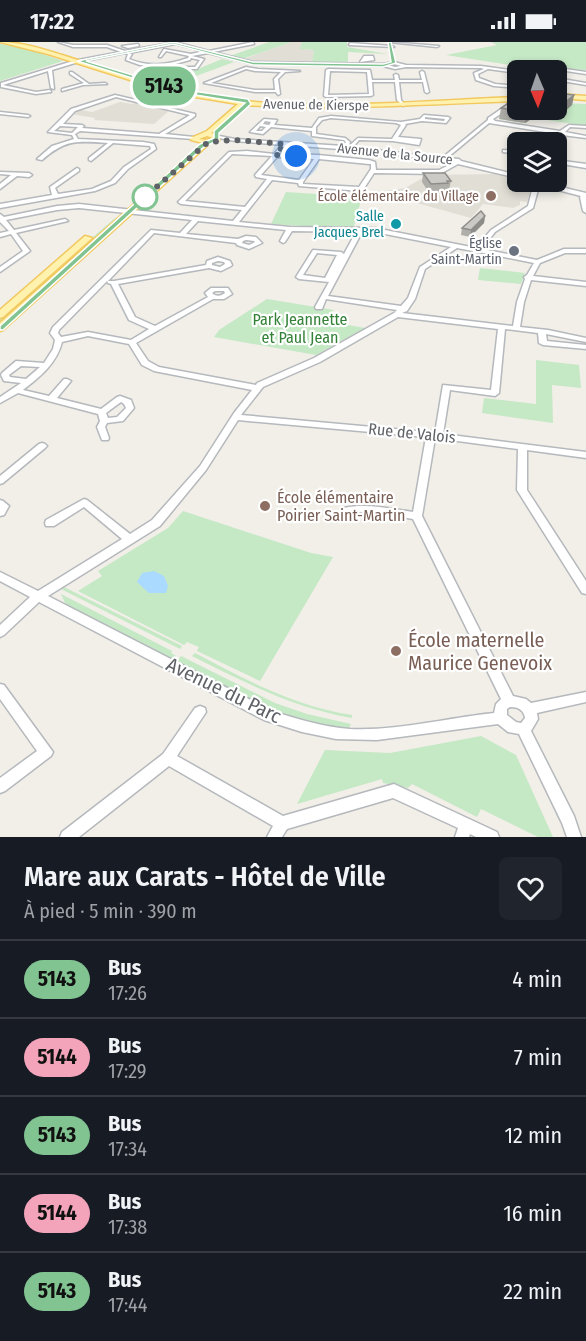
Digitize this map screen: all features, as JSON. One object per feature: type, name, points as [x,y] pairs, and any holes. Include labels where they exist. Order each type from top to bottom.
[{"type":"main road","points":[[0,42],[15,43]]},
{"type":"main road","name":"Avenue de Kierspe","points":[[15,43],[178,90],[266,105],[329,107],[507,98]]},
{"type":"main road","name":"Avenue de Kierspe","points":[[15,43],[163,90],[241,106]]},
{"type":"main road","points":[[567,98],[586,99]]},
{"type":"main road","points":[[0,328],[124,211],[197,138],[209,132],[248,102]]},
{"type":"main road","name":"Avenue de Kierspe","points":[[248,102],[401,103]]},
{"type":"main road","points":[[0,315],[213,139],[241,106],[266,105]]},
{"type":"main road","points":[[197,138],[213,139]]},
{"type":"street","points":[[60,42],[73,46],[98,46],[114,49],[130,54],[127,59],[130,62],[154,65],[179,63],[191,56],[253,43],[250,42]]},
{"type":"street","points":[[98,46],[102,42]]},
{"type":"street","points":[[1,85],[77,61],[174,42],[238,61],[267,64],[383,65],[394,63],[406,66],[507,71]]},
{"type":"street","points":[[394,63],[391,42],[437,46]]},
{"type":"street","points":[[350,44],[392,48]]},
{"type":"street","points":[[101,51],[128,47]]},
{"type":"street","points":[[154,65],[147,73],[166,74],[171,68],[196,68],[202,59],[165,50],[160,56]]},
{"type":"street","points":[[348,65],[364,60]]},
{"type":"street","points":[[255,70],[267,67],[267,64]]},
{"type":"street","points":[[348,65],[348,71]]},
{"type":"street","points":[[383,65],[395,69],[406,66]]},
{"type":"street","points":[[284,71],[283,75],[276,79],[277,93],[206,83],[246,68],[298,71]]},
{"type":"street","points":[[488,68],[476,73],[477,79],[494,85],[507,86]]},
{"type":"street","points":[[50,69],[52,90]]},
{"type":"street","points":[[395,69],[401,103]]},
{"type":"street","points":[[328,70],[369,71],[370,81],[371,95],[326,96],[328,70]]},
{"type":"street","points":[[567,70],[586,73]]},
{"type":"street","points":[[422,72],[427,92]]},
{"type":"street","points":[[71,73],[85,81],[85,85]]},
{"type":"street","points":[[567,80],[586,84]]},
{"type":"street","points":[[370,81],[424,81]]},
{"type":"street","points":[[1,85],[36,93],[105,84]]},
{"type":"street","points":[[161,135],[169,128],[182,125],[193,115],[116,96],[73,110],[50,132],[76,131],[197,138]]},
{"type":"street","points":[[495,122],[490,119],[507,107]]},
{"type":"street","points":[[0,113],[28,116]]},
{"type":"street","points":[[402,123],[395,139],[351,141],[314,135],[314,127],[325,117],[402,123],[422,120],[446,122],[448,118],[424,116],[422,120]]},
{"type":"street","points":[[444,158],[486,123],[495,122],[561,132],[568,126],[586,128]]},
{"type":"street","points":[[59,125],[82,126],[76,131]]},
{"type":"street","points":[[270,126],[263,133],[252,132],[259,125],[315,130]]},
{"type":"street","points":[[76,131],[77,140]]},
{"type":"street","points":[[567,133],[586,137]]},
{"type":"street","name":"Avenue de la Source","points":[[213,139],[444,158],[507,174]]},
{"type":"street","points":[[0,206],[93,190],[114,182],[126,168],[154,149],[149,144],[77,140],[54,147],[40,159]]},
{"type":"street","points":[[91,159],[113,141]]},
{"type":"street","points":[[347,149],[351,141]]},
{"type":"street","points":[[246,208],[181,202],[228,155],[236,152],[275,155],[318,157],[372,163],[372,171],[361,189],[300,185],[300,182],[270,179],[258,175],[275,155],[285,144]]},
{"type":"street","points":[[300,182],[318,157]]},
{"type":"street","points":[[372,171],[440,172],[459,161]]},
{"type":"street","points":[[567,162],[586,166]]},
{"type":"street","points":[[55,195],[52,188],[55,184],[77,170]]},
{"type":"street","points":[[2,173],[28,175]]},
{"type":"street","points":[[0,187],[16,174]]},
{"type":"street","points":[[235,223],[270,179]]},
{"type":"street","points":[[567,190],[586,195],[583,197],[586,211]]},
{"type":"street","points":[[476,252],[493,231],[531,207],[532,192]]},
{"type":"street","points":[[1,218],[63,207],[124,211],[290,229],[389,232],[454,248],[538,262],[564,251],[586,251]]},
{"type":"street","points":[[0,270],[27,251],[1,218]]},
{"type":"street","points":[[181,235],[196,219]]},
{"type":"street","points":[[0,235],[65,221]]},
{"type":"street","points":[[283,242],[290,229]]},
{"type":"street","points":[[59,340],[54,333],[56,329],[154,230],[239,242]]},
{"type":"street","points":[[319,307],[359,231]]},
{"type":"street","points":[[0,632],[38,596],[156,523],[203,468],[257,388],[265,382],[317,360],[398,315],[411,299],[422,268],[454,248]]},
{"type":"street","points":[[315,251],[341,254],[327,280],[299,277],[315,251]]},
{"type":"street","points":[[516,328],[517,312],[527,278],[538,262]]},
{"type":"street","points":[[105,281],[114,283],[209,266]]},
{"type":"street","points":[[527,278],[586,284]]},
{"type":"street","points":[[114,283],[132,318],[155,329]]},
{"type":"street","points":[[59,340],[88,334],[132,342],[212,297]]},
{"type":"street","points":[[324,297],[404,309]]},
{"type":"street","points":[[398,315],[542,331],[586,340]]},
{"type":"street","points":[[502,327],[495,393],[446,387],[417,516],[509,701]]},
{"type":"street","points":[[542,331],[543,343],[586,348]]},
{"type":"street","points":[[0,400],[19,391],[29,382],[54,354],[59,340]]},
{"type":"street","points":[[132,342],[146,363],[157,369],[257,388]]},
{"type":"street","points":[[29,382],[7,379],[5,375],[19,363],[44,365]]},
{"type":"street","points":[[52,398],[68,381]]},
{"type":"street","points":[[19,391],[52,398],[103,416],[101,427],[105,438]]},
{"type":"street","name":"Rue de Valois","points":[[237,417],[273,418],[310,425],[435,434],[586,455]]},
{"type":"street","points":[[0,481],[42,446]]},
{"type":"street","points":[[523,446],[522,490],[586,590]]},
{"type":"street","points":[[50,523],[84,502],[129,539]]},
{"type":"street","points":[[0,503],[4,506],[0,513]]},
{"type":"street","points":[[348,510],[370,509],[417,516]]},
{"type":"street","name":"Avenue du Parc","points":[[0,576],[268,716],[313,729],[357,735],[400,733],[501,718]]},
{"type":"street","points":[[0,689],[46,752],[0,786]]},
{"type":"street","points":[[529,709],[586,697]]},
{"type":"street","points":[[509,701],[518,701],[529,709],[532,719],[530,725],[523,729],[507,725],[499,711],[502,704],[509,701]]},
{"type":"street","points":[[67,837],[168,758],[200,712]]},
{"type":"street","points":[[523,729],[569,821],[574,837]]},
{"type":"street","points":[[168,758],[282,823]]},
{"type":"street","points":[[274,837],[282,823],[393,791],[464,831],[492,837]]},
{"type":"shaded area","points":[[292,42],[302,42],[301,49],[314,50],[312,64],[238,61]]},
{"type":"shaded area","points":[[120,102],[132,104],[138,102],[170,110],[154,124],[94,120],[95,118],[71,114],[81,110],[92,112]]},
{"type":"shaded area","points":[[496,174],[507,177],[507,192],[530,192],[527,202],[520,201],[520,205],[513,208],[483,204],[471,218],[377,192],[405,188],[428,175]]},
{"type":"green space","points":[[269,42],[292,42],[239,60],[227,57]]},
{"type":"green space","points":[[302,42],[347,42],[347,47],[388,54],[348,52],[348,64],[312,63],[314,50],[300,49]]},
{"type":"green space","points":[[491,42],[586,42],[586,70],[567,69],[567,60],[507,60],[507,64],[446,55],[497,45]]},
{"type":"green space","points":[[0,44],[28,49],[63,61],[0,81]]},
{"type":"green space","points":[[222,59],[234,62],[169,86],[162,84]]},
{"type":"green space","points":[[567,103],[586,104],[586,126],[547,120],[567,120]]},
{"type":"green space","points":[[507,114],[507,120],[530,120],[525,123],[499,119]]},
{"type":"green space","points":[[286,192],[362,197],[353,229],[271,224]]},
{"type":"green space","points":[[116,218],[0,325],[0,318]]},
{"type":"green space","points":[[480,268],[525,273],[521,284],[478,280]]},
{"type":"green space","name":"Park Jeannette et Paul Jean","points":[[267,299],[334,310],[327,321],[365,328],[316,355],[214,337],[219,330]]},
{"type":"green space","points":[[536,360],[579,365],[581,388],[552,385],[553,423],[482,413],[484,398],[536,404]]},
{"type":"green space","points":[[183,511],[311,553],[333,557],[260,681],[197,651],[199,647],[187,642],[184,645],[78,591],[102,576],[98,571],[168,528]]},
{"type":"green space","points":[[62,586],[182,646],[180,649],[61,589]]},
{"type":"green space","points":[[61,594],[172,651],[171,653],[176,656],[173,660],[66,605]]},
{"type":"green space","points":[[195,653],[290,699],[352,715],[352,718],[289,701],[192,656]]},
{"type":"green space","points":[[181,656],[275,703],[307,714],[351,724],[349,728],[325,725],[259,705],[176,662]]},
{"type":"green space","points":[[481,736],[516,755],[553,837],[538,837],[481,809],[477,817],[412,784],[408,788],[383,783],[382,779],[297,804],[325,750],[390,753]]},
{"type":"water","points":[[154,571],[164,576],[168,586],[166,593],[149,593],[137,582],[142,573]]},
{"type":"building","points":[[567,94],[574,95],[567,101]]},
{"type":"building","points":[[423,173],[445,173],[451,181],[431,184]]},
{"type":"building","points":[[481,211],[485,216],[471,230],[462,228]]},
{"type":"bus line","name":"5143","points":[[0,328],[202,146],[217,139],[215,134],[248,104],[248,101],[178,90],[80,61],[173,43],[253,63],[383,65],[394,63],[391,42]]},
{"type":"place","name":"École élémentaire du Village","points":[[491,196]]},
{"type":"place","name":"Salle Jacques Brel","points":[[396,224]]},
{"type":"place","name":"Église Saint-Martin","points":[[514,251]]},
{"type":"place","name":"École élémentaire Poirier Saint-Martin","points":[[265,506]]},
{"type":"place","name":"École maternelle Maurice Genevoix","points":[[396,651]]},
{"type":"route","points":[[145,197],[143,199],[208,142],[235,140],[285,144],[275,155],[296,156]]}]
